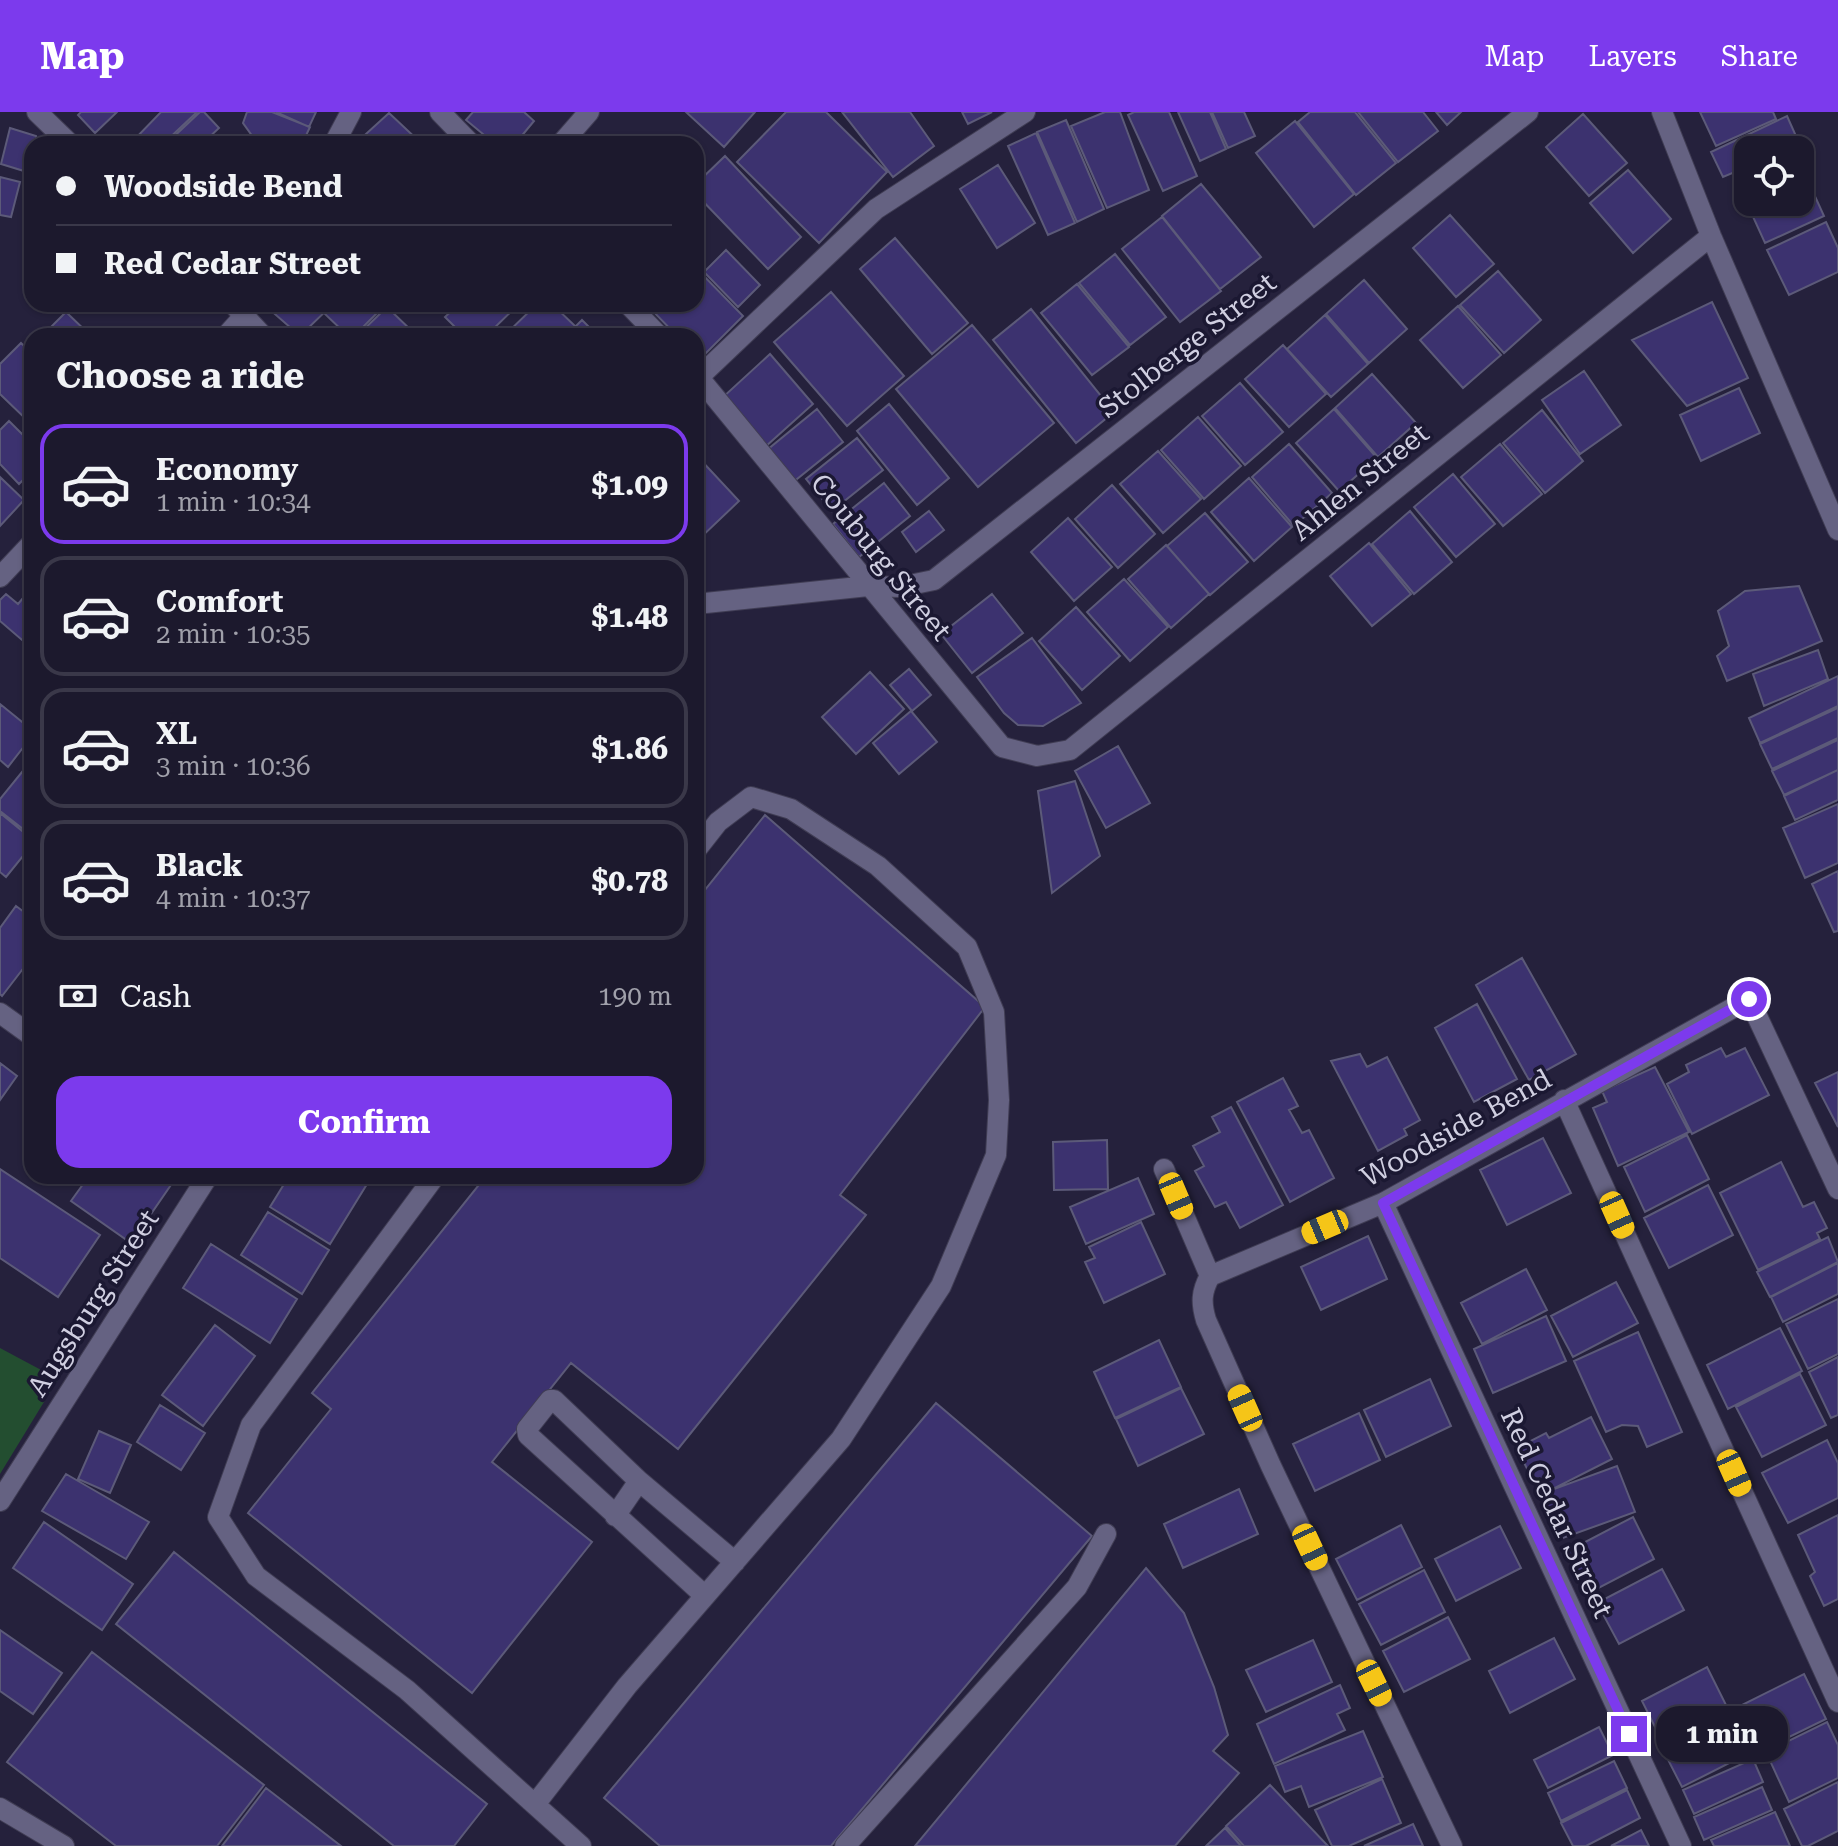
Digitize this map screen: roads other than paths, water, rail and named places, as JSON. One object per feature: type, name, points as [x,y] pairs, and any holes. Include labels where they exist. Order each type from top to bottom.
[{"type":"street","points":[[37,112],[62,136]]},
{"type":"street","points":[[338,136],[351,112]]},
{"type":"street","points":[[440,112],[463,136]]},
{"type":"street","points":[[568,136],[589,112]]},
{"type":"street","points":[[704,370],[876,209],[1025,112]]},
{"type":"street","name":"Stolberge Street","points":[[868,586],[900,587],[934,580],[1528,112]]},
{"type":"street","points":[[1662,112],[1711,236],[1838,530]]},
{"type":"street","name":"Ahlen Street","points":[[1037,756],[1070,750],[1711,236]]},
{"type":"street","points":[[636,312],[651,328]]},
{"type":"street","name":"Couburg Street","points":[[704,383],[1002,747],[1037,756]]},
{"type":"street","points":[[0,577],[24,552]]},
{"type":"street","points":[[704,603],[868,586]]},
{"type":"street","points":[[536,1803],[627,1686],[841,1439],[941,1286],[996,1155],[999,1085],[994,1012],[967,947],[878,866],[791,809],[751,797],[718,822],[704,840]]},
{"type":"street","name":"Woodside Bend","points":[[1210,1276],[1383,1203],[1749,999],[1838,1189]]},
{"type":"street","points":[[0,1013],[24,1030]]},
{"type":"street","points":[[1564,1100],[1838,1702]]},
{"type":"street","points":[[1164,1169],[1210,1276],[1202,1299],[1206,1320],[1278,1480],[1452,1846]]},
{"type":"street","name":"Augsburg Street","points":[[0,1501],[203,1184]]},
{"type":"street","points":[[429,1184],[251,1425],[218,1517],[256,1576],[407,1690],[581,1846]]},
{"type":"street","name":"Red Cedar Street","points":[[1383,1203],[1681,1846]]},
{"type":"street","points":[[704,1595],[528,1435],[527,1429],[550,1400],[554,1400],[639,1481],[735,1562]]},
{"type":"street","points":[[615,1516],[639,1481]]},
{"type":"street","points":[[845,1846],[1077,1587],[1106,1534]]},
{"type":"street","points":[[0,1808],[64,1846]]}]
